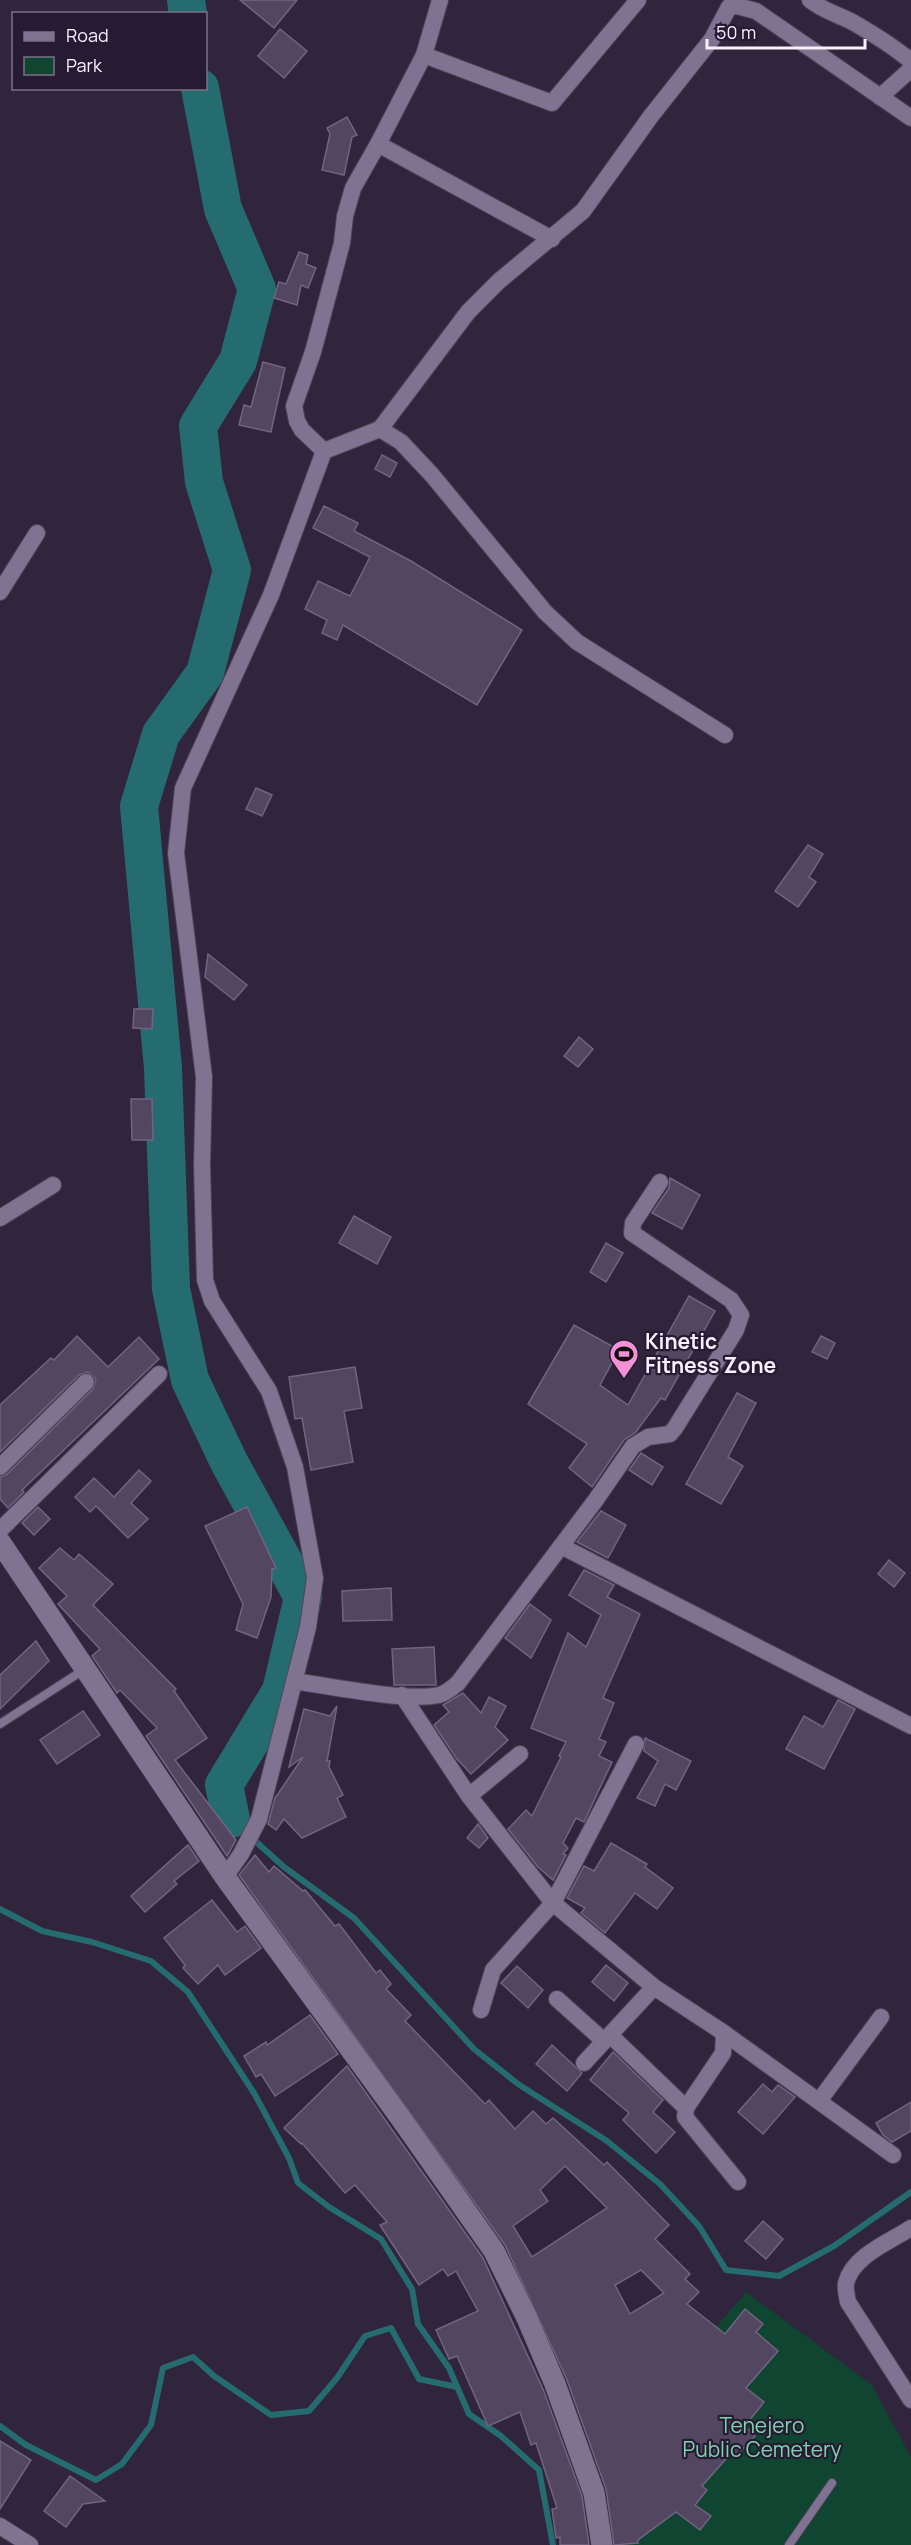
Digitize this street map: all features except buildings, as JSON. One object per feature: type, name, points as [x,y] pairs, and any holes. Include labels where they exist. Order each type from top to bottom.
[{"type":"street","points":[[324,452],[302,430],[294,406],[313,352],[342,243],[345,216],[353,188],[424,55],[440,0]]},
{"type":"street","points":[[424,55],[552,102],[638,0]]},
{"type":"street","points":[[810,0],[819,8],[857,25],[894,46],[911,61]]},
{"type":"street","points":[[225,1877],[241,1854],[259,1819],[308,1627],[315,1578],[295,1467],[269,1391],[212,1301],[205,1280],[202,1166],[204,1077],[176,853],[183,788],[271,595],[324,452],[380,429],[468,312],[499,281],[552,239],[593,198],[651,116],[712,39],[729,7],[737,6],[756,11],[911,118]]},
{"type":"street","points":[[880,97],[911,69]]},
{"type":"street","points":[[378,144],[552,239]]},
{"type":"street","points":[[380,429],[401,442],[432,475],[545,612],[577,642],[725,735]]},
{"type":"street","points":[[0,592],[37,533]]},
{"type":"street","points":[[294,1681],[402,1695],[437,1695],[448,1692],[458,1683],[633,1446],[648,1437],[670,1434],[675,1428],[736,1329],[741,1315],[730,1300],[632,1233],[633,1223],[660,1182]]},
{"type":"street","points":[[0,1218],[53,1185]]},
{"type":"street","points":[[0,1530],[159,1374]]},
{"type":"street","points":[[0,1467],[86,1382]]},
{"type":"street","points":[[0,1542],[225,1877],[400,2117],[494,2251],[527,2318],[559,2395],[594,2493],[602,2545]]},
{"type":"street","points":[[561,1546],[911,1726]]},
{"type":"street","points":[[402,1695],[469,1796],[553,1903],[654,1988],[724,2033],[893,2155]]},
{"type":"street","points":[[481,2010],[493,1970],[553,1903],[636,1744]]},
{"type":"street","points":[[469,1796],[520,1754]]},
{"type":"street","points":[[584,2063],[654,1988]]},
{"type":"street","points":[[557,1999],[607,2038],[686,2108]]},
{"type":"street","points":[[819,2101],[881,2017]]},
{"type":"street","points":[[724,2033],[723,2053],[686,2108],[685,2117],[738,2182]]},
{"type":"street","points":[[911,2228],[861,2260],[853,2269],[845,2285],[848,2302],[911,2400]]},
{"type":"street","points":[[0,2526],[30,2545]]},
{"type":"lane","points":[[0,1724],[85,1669]]},
{"type":"lane","points":[[789,2545],[832,2483]]},
{"type":"green space","name":"Tenejero Public Cemetery","points":[[746,2292],[872,2385],[911,2457],[911,2545],[626,2545],[637,2419]]},
{"type":"waterway","points":[[186,0],[188,12]]},
{"type":"waterway","points":[[200,90],[223,209],[257,289],[238,361],[198,426],[204,482],[232,570],[205,673],[161,734],[139,806],[163,1068],[171,1289],[190,1380],[229,1462],[303,1597],[281,1691],[224,1785],[231,1819]]},
{"type":"waterway","points":[[231,1819],[284,1867],[354,1918],[474,2049],[518,2084],[607,2141],[660,2184],[699,2226],[726,2270],[779,2276],[834,2246],[911,2192]]},
{"type":"waterway","points":[[0,1909],[42,1931],[92,1942],[151,1961],[188,1992],[254,2093],[289,2158],[298,2183],[329,2207],[381,2239],[412,2289],[418,2324],[449,2368],[469,2414],[501,2436],[539,2470],[553,2545]]},
{"type":"waterway","points":[[0,2426],[26,2445],[96,2480],[122,2464],[151,2425],[163,2368],[193,2357],[214,2376],[271,2415],[309,2411],[337,2378],[365,2336],[391,2328],[419,2379],[457,2387]]},
{"type":"place","name":"Kinetic Fitness Zone","points":[[624,1380]]}]
